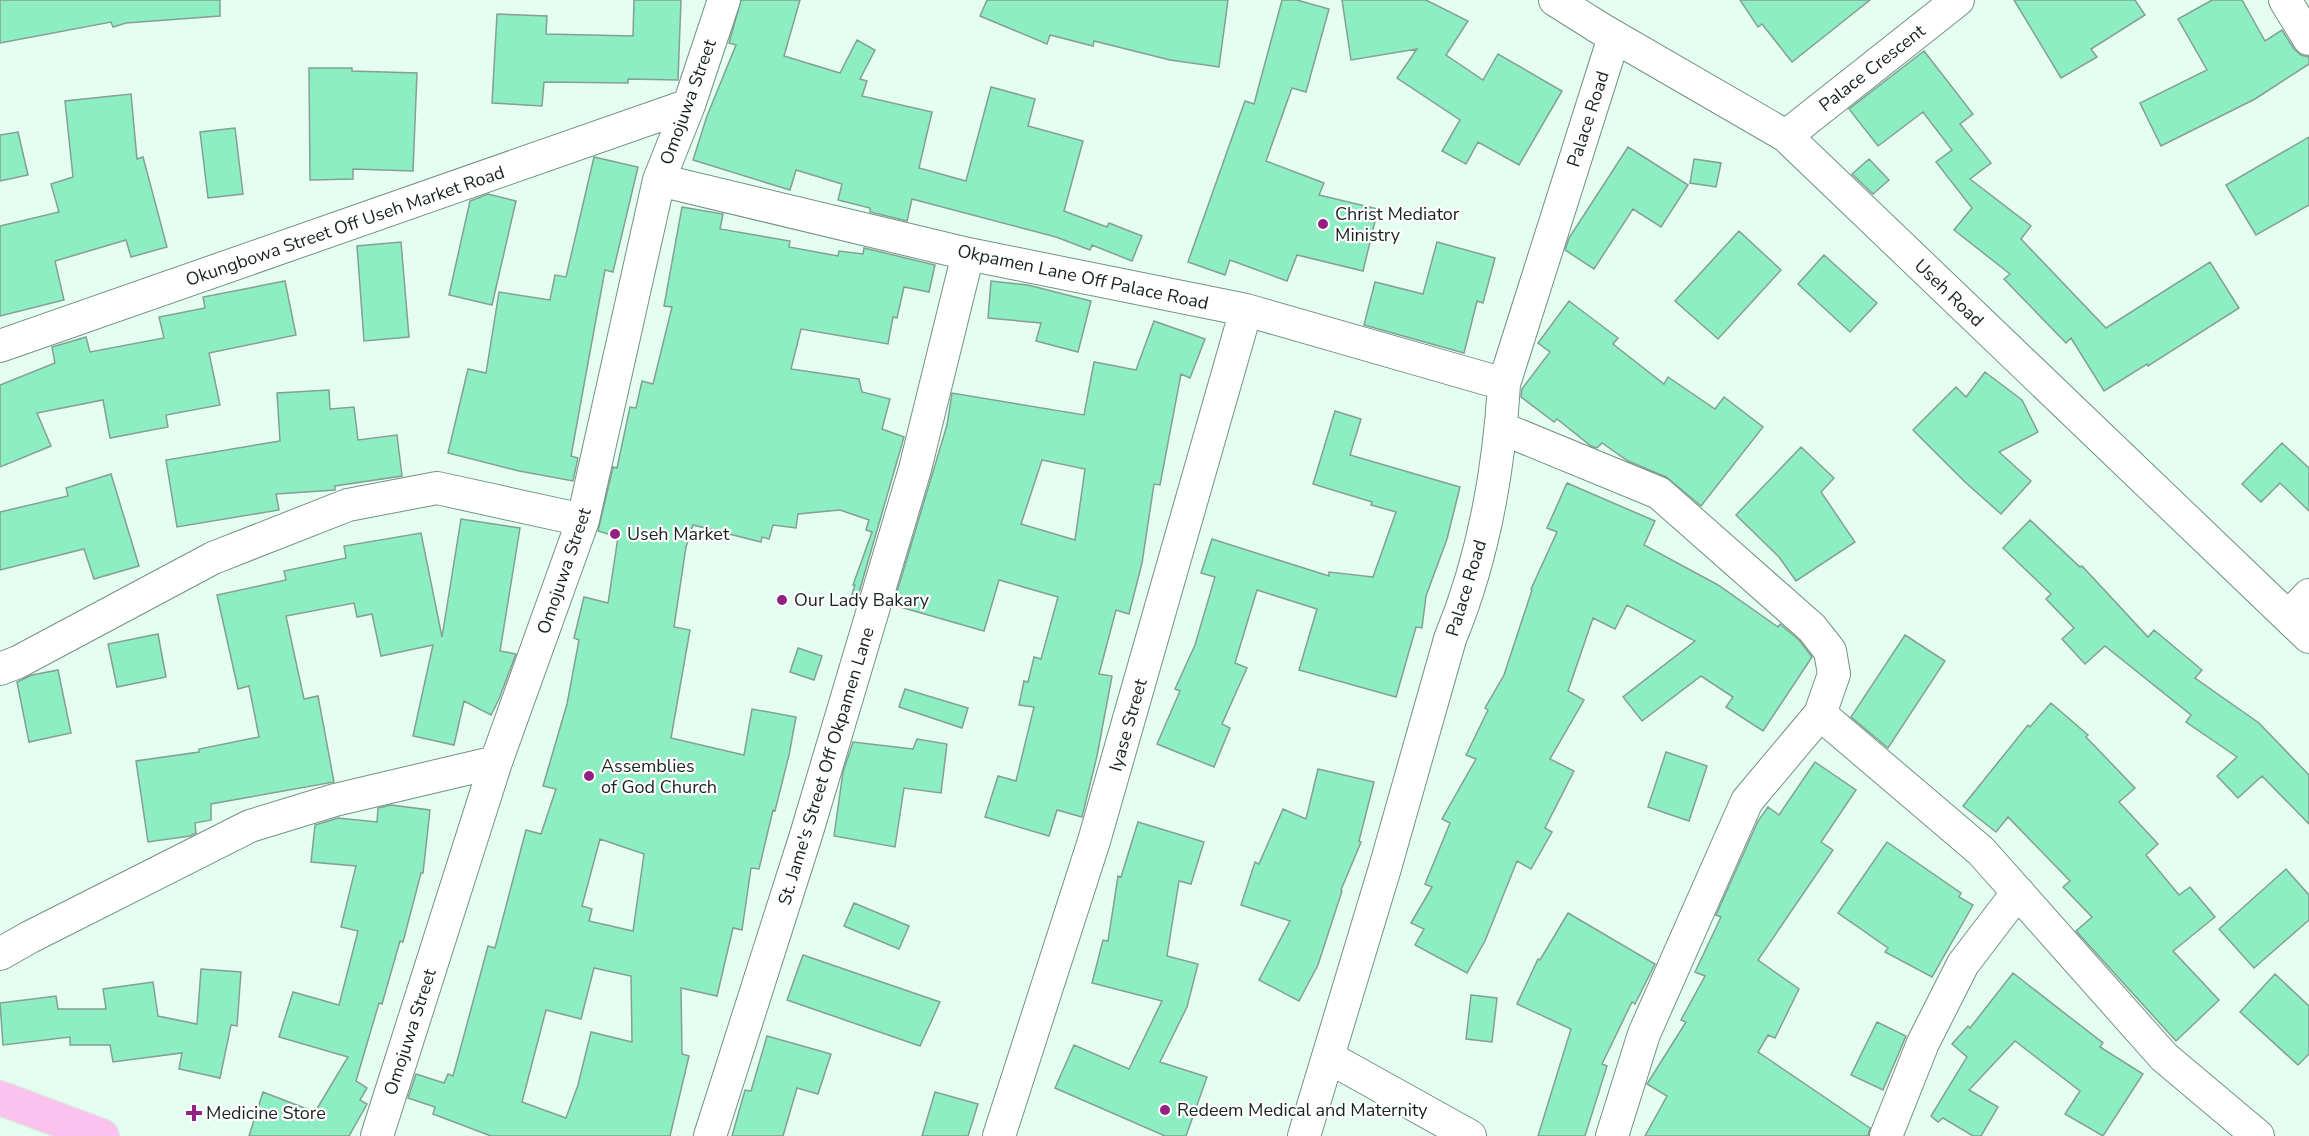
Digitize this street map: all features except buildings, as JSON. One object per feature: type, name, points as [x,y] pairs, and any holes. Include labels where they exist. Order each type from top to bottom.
[{"type":"main road","points":[[0,1098],[102,1136]]},
{"type":"street","name":"Omojuwa Street","points":[[377,1136],[496,762],[583,520],[659,180],[689,105],[724,0]]},
{"type":"street","name":"Useh Road","points":[[1553,0],[1786,136],[2302,616]]},
{"type":"street","name":"Palace Crescent","points":[[1786,136],[1958,0]]},
{"type":"street","points":[[2285,0],[2309,39]]},
{"type":"street","name":"Palace Road","points":[[1304,1136],[1385,868],[1450,639],[1464,605],[1490,509],[1501,428],[1504,384],[1614,37]]},
{"type":"street","name":"Okungbowa Street Off Useh Market Road","points":[[0,346],[689,105]]},
{"type":"street","name":"Okpamen Lane Off Palace Road","points":[[659,180],[968,254],[1246,310],[1504,384]]},
{"type":"street","name":"St. Jame's Street Off Okpamen Lane","points":[[710,1136],[806,836],[915,469],[968,254]]},
{"type":"street","name":"Iyase Street","points":[[999,1136],[1094,841],[1246,310]]},
{"type":"street","points":[[1501,428],[1659,493],[1812,628],[1830,651],[1834,674],[1820,714],[1747,801],[1644,1034],[1612,1136]]},
{"type":"street","points":[[0,669],[18,662],[213,558],[348,505],[437,488],[583,520]]},
{"type":"street","points":[[1820,714],[1981,851],[2164,1057],[2258,1136]]},
{"type":"street","points":[[0,954],[250,826],[335,800],[496,762]]},
{"type":"street","points":[[1886,1136],[1923,1042],[1963,964],[2018,892]]},
{"type":"street","points":[[1328,1057],[1470,1136]]},
{"type":"place","name":"Christ Mediator Ministry","points":[[1323,224]]},
{"type":"place","name":"Useh Market","points":[[615,534]]},
{"type":"place","name":"Our Lady Bakary","points":[[782,600]]},
{"type":"place","name":"Assemblies of God Church","points":[[589,776]]},
{"type":"place","name":"Redeem Medical and Maternity","points":[[1165,1110]]},
{"type":"place","name":"Medicine Store","points":[[194,1113]]}]
